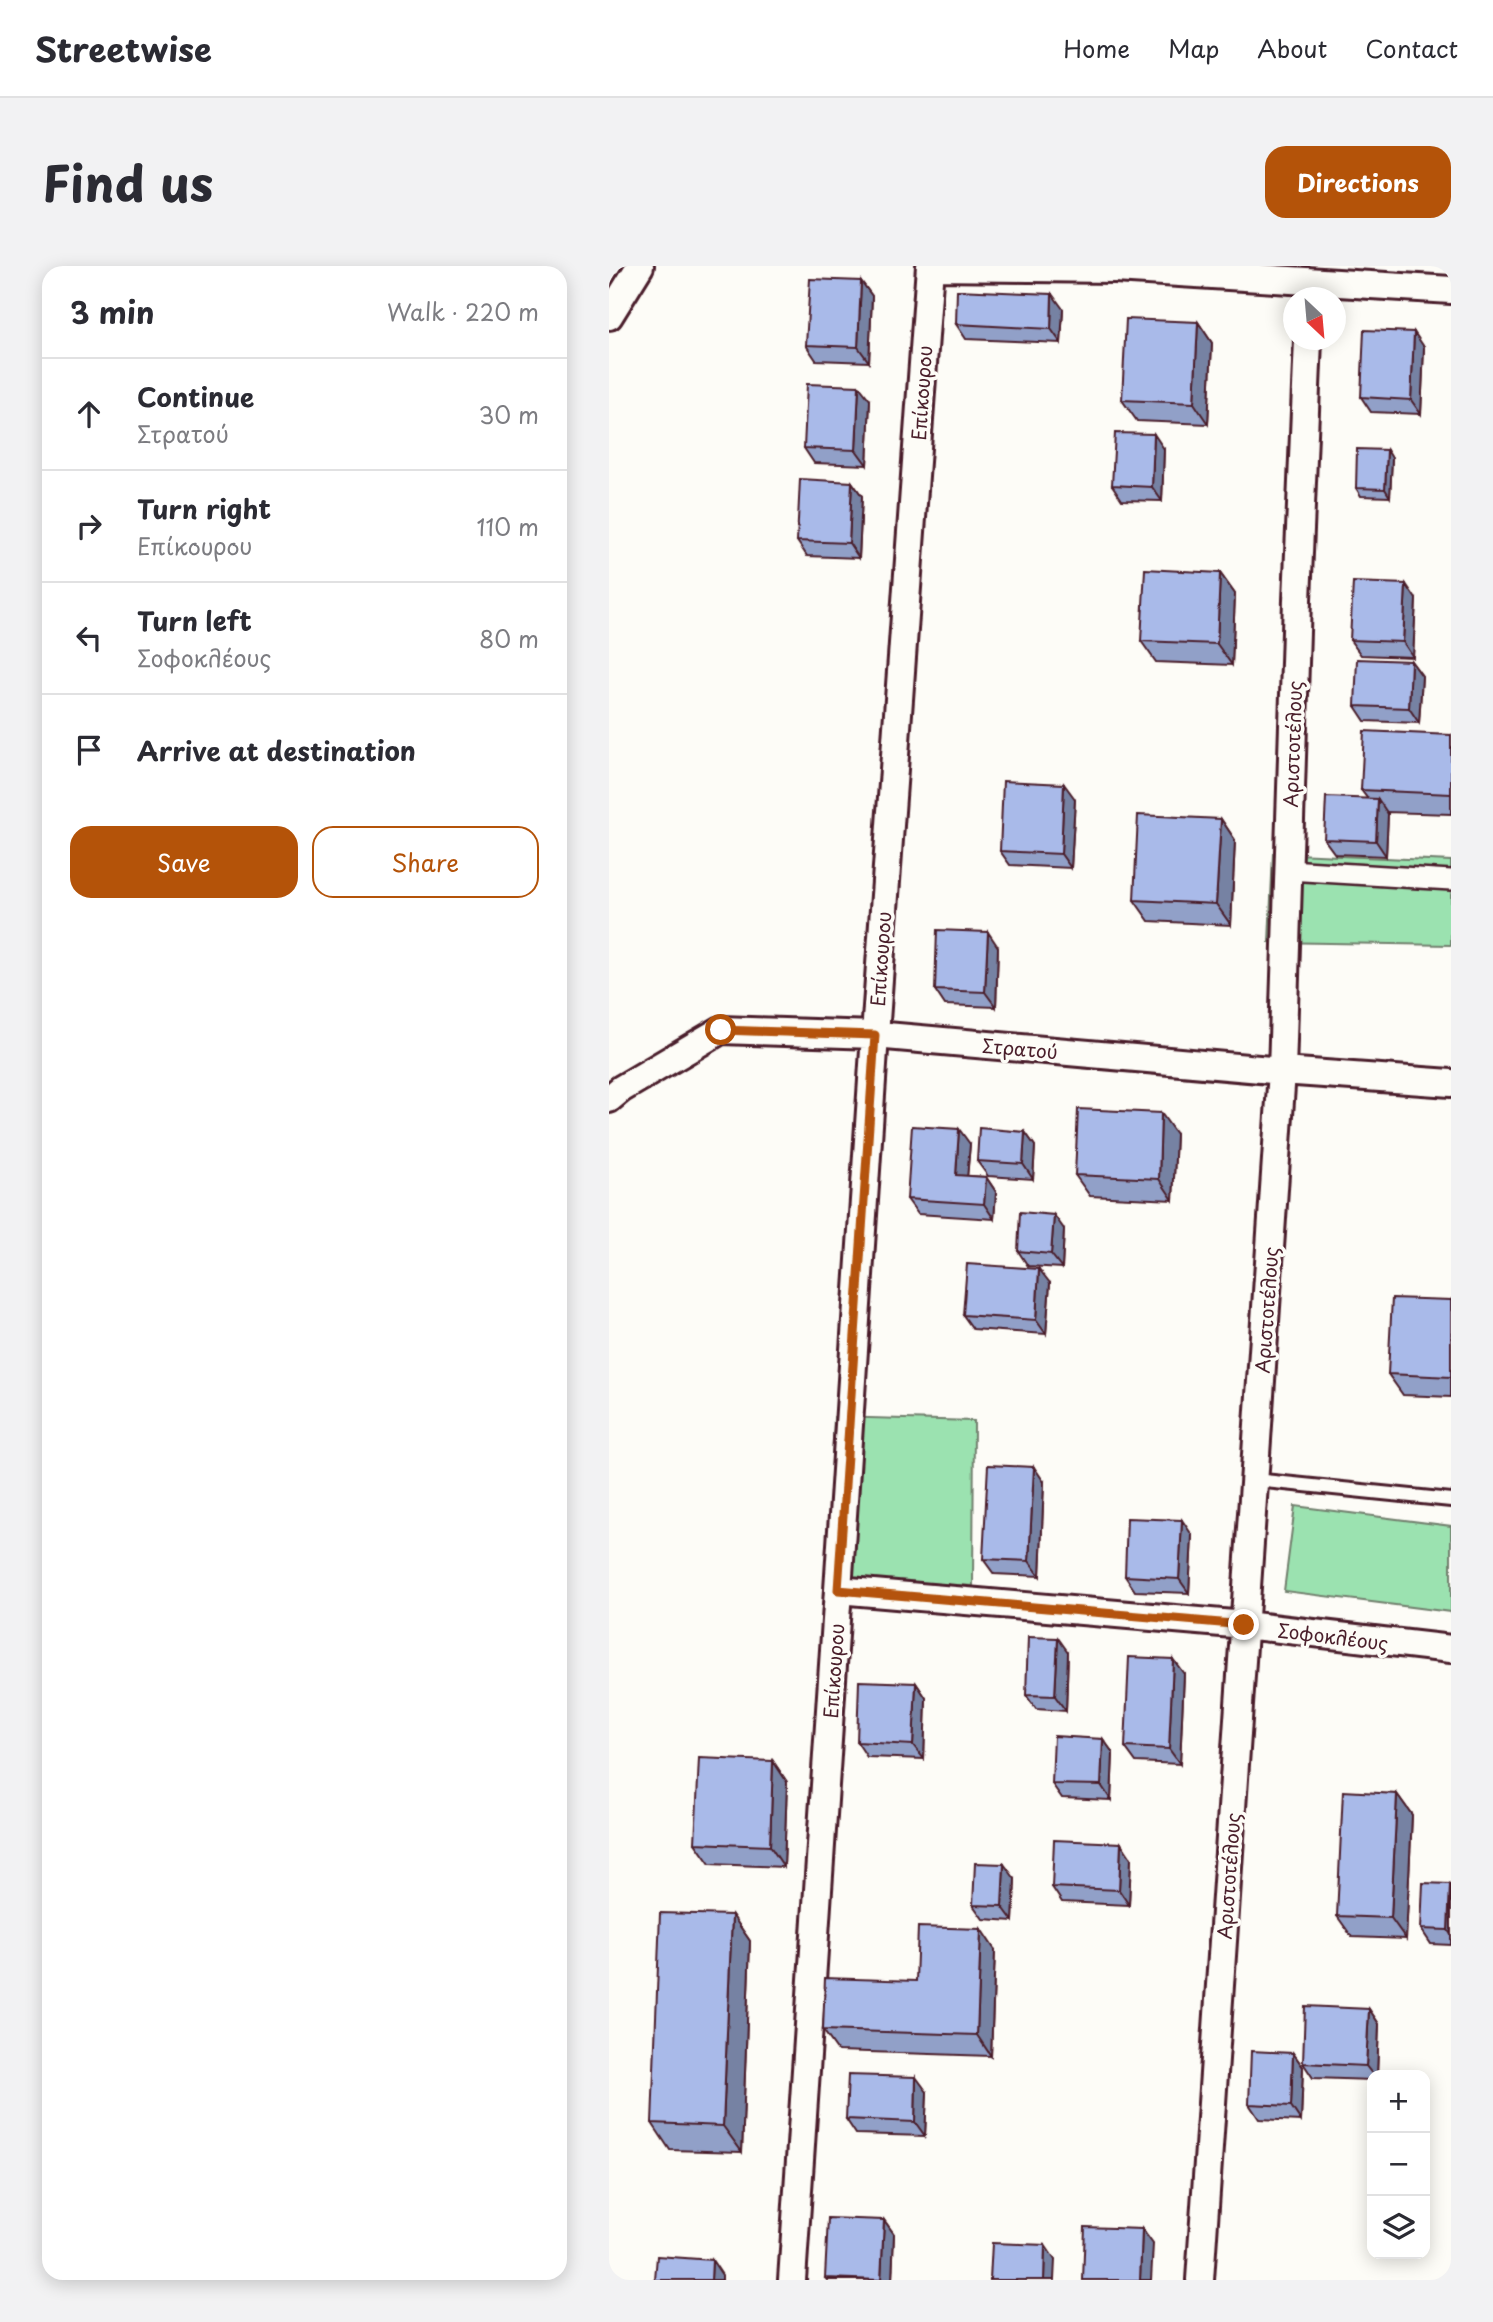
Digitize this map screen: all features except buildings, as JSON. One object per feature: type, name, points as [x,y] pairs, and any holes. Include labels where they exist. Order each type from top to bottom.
[{"type":"street","points":[[609,316],[640,266]]},
{"type":"street","points":[[930,266],[1112,268],[1451,290]]},
{"type":"street","name":"Επίκουρου","points":[[792,2280],[875,1035],[930,266]]},
{"type":"street","name":"Αριστοτέλους","points":[[1200,2280],[1282,1071],[1308,350]]},
{"type":"street","points":[[1288,870],[1451,880]]},
{"type":"street","name":"Στρατού","points":[[609,1099],[621,1088],[721,1030],[875,1035],[1451,1083]]},
{"type":"street","name":"Σοφοκλέους","points":[[838,1590],[1244,1625],[1451,1649]]},
{"type":"lane","points":[[1255,1480],[1451,1500]]},
{"type":"green space","points":[[1273,853],[1451,861],[1451,945],[1269,942]]},
{"type":"green space","points":[[834,1417],[974,1421],[973,1586],[827,1578]]},
{"type":"green space","points":[[1295,1506],[1451,1526],[1451,1612],[1284,1591]]},
{"type":"route","points":[[721,1030],[875,1035],[838,1590],[1244,1625]]}]
